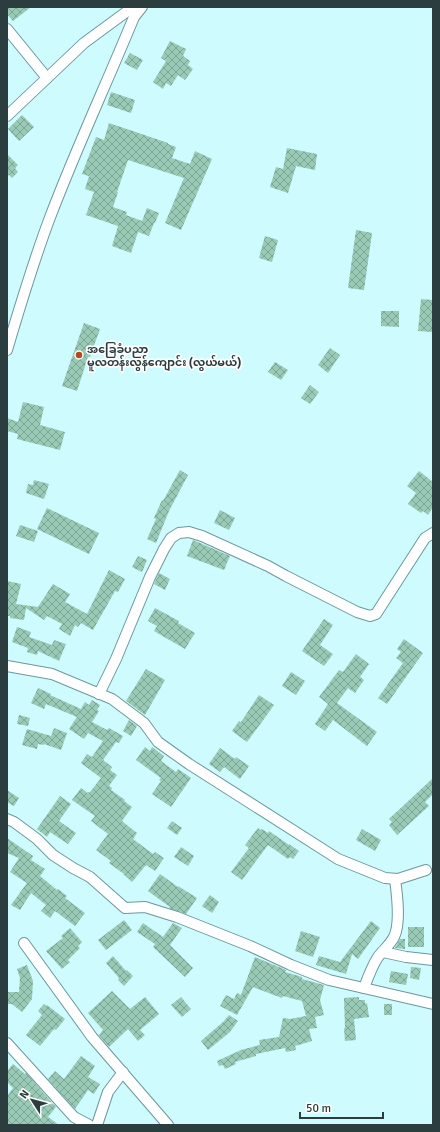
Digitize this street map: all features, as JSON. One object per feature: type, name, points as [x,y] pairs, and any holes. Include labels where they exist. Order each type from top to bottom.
[{"type":"street","points":[[7,116],[84,43],[133,7]]},
{"type":"street","points":[[7,350],[24,293],[49,220],[87,126],[134,18],[142,7]]},
{"type":"street","points":[[113,22],[119,24],[128,32]]},
{"type":"street","points":[[8,33],[47,78]]},
{"type":"street","points":[[99,694],[119,652],[150,576],[171,538],[179,533],[189,532],[202,536],[268,566],[357,612],[370,616],[376,614],[425,538],[433,532]]},
{"type":"street","points":[[7,666],[52,674],[112,699],[144,723],[158,742],[189,764],[338,859],[385,878],[398,879],[426,870]]},
{"type":"street","points":[[7,819],[14,822],[37,839],[53,855],[90,877],[125,908],[145,906],[177,917],[329,980],[433,1004]]},
{"type":"street","points":[[364,988],[372,968],[394,936],[398,919],[398,898],[395,879]]},
{"type":"street","points":[[24,943],[92,1037],[168,1125]]},
{"type":"street","points":[[383,952],[406,957],[433,960]]},
{"type":"street","points":[[7,1043],[74,1117],[89,1125]]},
{"type":"street","points":[[97,1125],[108,1092],[123,1072]]},
{"type":"building","points":[[7,7],[31,7],[13,21],[7,14]]},
{"type":"building","points":[[170,41],[186,49],[183,56],[190,61],[188,65],[193,69],[185,80],[178,75],[171,86],[166,83],[163,89],[153,82],[166,61],[161,58]]},
{"type":"building","points":[[130,53],[143,60],[137,70],[124,63]]},
{"type":"building","points":[[111,92],[135,100],[131,113],[107,105]]},
{"type":"building","points":[[22,115],[34,127],[19,141],[8,129]]},
{"type":"building","points":[[109,123],[176,147],[172,158],[190,164],[195,151],[212,159],[181,230],[165,223],[184,178],[128,160],[113,207],[127,212],[126,215],[142,221],[147,208],[159,213],[149,236],[138,232],[131,253],[112,246],[118,226],[86,215],[94,192],[85,189],[89,176],[82,174],[96,137],[104,140]]},
{"type":"building","points":[[287,148],[317,154],[315,170],[296,166],[288,193],[270,187],[276,167],[283,169]]},
{"type":"building","points":[[7,154],[18,165],[15,168],[18,172],[12,178],[9,175],[7,176]]},
{"type":"building","points":[[356,230],[372,233],[364,290],[348,288]]},
{"type":"building","points":[[265,236],[278,240],[272,262],[259,258]]},
{"type":"building","points":[[421,299],[432,300],[433,332],[418,331]]},
{"type":"building","points":[[381,311],[399,311],[399,327],[381,326]]},
{"type":"building","points":[[84,323],[100,329],[90,357],[88,357],[77,391],[62,386]]},
{"type":"building","points":[[330,348],[340,355],[328,373],[318,365]]},
{"type":"building","points":[[275,362],[288,370],[281,380],[268,372]]},
{"type":"building","points":[[310,385],[319,392],[310,404],[301,398]]},
{"type":"building","points":[[23,402],[44,407],[40,425],[65,432],[60,450],[17,439],[18,434],[7,431],[7,418],[18,422]]},
{"type":"building","points":[[180,470],[188,475],[169,511],[156,543],[147,539],[156,519],[154,518],[162,500],[163,501]]},
{"type":"building","points":[[419,471],[433,482],[433,507],[428,515],[423,511],[421,513],[408,504],[416,493],[407,486]]},
{"type":"building","points":[[34,480],[49,484],[44,499],[26,493],[28,484],[33,485]]},
{"type":"building","points":[[47,508],[99,533],[89,554],[37,529]]},
{"type":"building","points":[[220,510],[235,518],[229,530],[214,523]]},
{"type":"building","points":[[20,525],[38,531],[34,542],[16,536]]},
{"type":"building","points":[[193,540],[230,556],[224,570],[187,556]]},
{"type":"building","points":[[138,556],[147,560],[142,572],[132,567]]},
{"type":"building","points":[[109,570],[125,579],[118,592],[115,591],[93,630],[81,623],[78,627],[75,625],[70,636],[59,629],[62,624],[47,616],[44,620],[26,608],[24,620],[10,618],[10,616],[7,616],[7,581],[21,584],[16,604],[38,607],[53,584],[70,594],[65,602],[87,614]]},
{"type":"building","points":[[159,573],[170,579],[165,590],[154,584]]},
{"type":"building","points":[[155,608],[179,621],[178,623],[195,633],[185,649],[154,631],[157,626],[148,621]]},
{"type":"building","points":[[324,619],[333,625],[320,645],[333,654],[324,666],[302,651]]},
{"type":"building","points":[[17,627],[31,632],[29,637],[52,645],[54,640],[66,644],[59,661],[38,651],[37,655],[27,652],[28,648],[12,642]]},
{"type":"building","points":[[404,639],[423,653],[387,704],[378,698],[403,663],[396,658],[401,652],[397,649]]},
{"type":"building","points":[[356,654],[369,664],[360,677],[364,680],[355,693],[348,688],[337,703],[377,732],[367,746],[333,720],[325,731],[315,724],[328,704],[319,697],[339,670],[343,672]]},
{"type":"building","points":[[146,669],[165,680],[145,715],[126,701]]},
{"type":"building","points":[[291,672],[305,681],[296,695],[282,686]]},
{"type":"building","points":[[38,688],[81,709],[85,702],[89,705],[92,700],[100,705],[97,710],[99,711],[92,722],[107,730],[109,728],[123,736],[119,743],[116,742],[103,760],[112,767],[110,770],[117,775],[109,786],[112,788],[111,790],[132,807],[122,821],[137,833],[133,839],[153,854],[155,852],[164,858],[155,871],[146,865],[132,882],[109,863],[111,861],[96,850],[108,834],[91,821],[95,816],[72,800],[81,788],[88,793],[90,792],[101,778],[81,763],[87,754],[92,757],[103,741],[88,733],[84,739],[69,729],[77,717],[46,704],[44,709],[31,703]]},
{"type":"building","points":[[259,695],[274,705],[247,742],[232,731],[239,721],[241,722]]},
{"type":"building","points":[[19,715],[30,718],[28,726],[17,724]]},
{"type":"building","points":[[129,720],[137,726],[131,736],[123,731]]},
{"type":"building","points":[[54,728],[67,733],[61,750],[44,744],[38,744],[37,749],[22,745],[27,729],[51,736]]},
{"type":"building","points":[[145,747],[150,751],[152,747],[164,756],[161,761],[176,772],[178,769],[191,778],[171,807],[152,794],[161,781],[159,780],[161,778],[136,760]]},
{"type":"building","points":[[220,748],[235,759],[236,757],[249,766],[240,779],[224,767],[220,772],[209,764]]},
{"type":"building","points":[[433,778],[433,794],[425,802],[429,806],[397,835],[389,825],[392,822],[389,819]]},
{"type":"building","points":[[7,790],[19,798],[14,806],[7,802]]},
{"type":"building","points":[[60,796],[71,804],[59,821],[76,833],[68,844],[50,832],[47,837],[37,829]]},
{"type":"building","points":[[172,821],[182,828],[177,835],[167,828]]},
{"type":"building","points":[[258,828],[268,833],[269,831],[299,851],[293,859],[290,857],[288,859],[268,845],[242,880],[231,872],[249,848],[245,845]]},
{"type":"building","points":[[362,829],[381,840],[375,851],[356,840]]},
{"type":"building","points":[[7,838],[33,856],[31,860],[45,869],[40,876],[67,896],[65,898],[85,913],[75,926],[55,911],[50,918],[41,911],[46,905],[31,893],[20,910],[11,905],[27,883],[10,872],[19,858],[7,853]]},
{"type":"building","points":[[181,847],[194,856],[188,866],[174,857]]},
{"type":"building","points":[[160,874],[197,898],[186,914],[169,908],[170,907],[148,891]]},
{"type":"building","points":[[210,895],[219,902],[212,913],[202,906]]},
{"type":"building","points":[[124,920],[132,930],[106,950],[98,940]]},
{"type":"building","points":[[371,921],[380,928],[358,959],[352,954],[346,974],[316,965],[319,956],[340,962]]},
{"type":"building","points":[[143,923],[163,937],[173,923],[182,928],[170,945],[193,968],[185,977],[153,947],[155,944],[137,932]]},
{"type":"building","points":[[408,927],[424,927],[424,947],[408,947]]},
{"type":"building","points":[[70,928],[82,942],[78,946],[80,948],[68,960],[70,962],[62,969],[46,951],[63,938],[61,936]]},
{"type":"building","points":[[301,931],[320,937],[313,957],[295,951]]},
{"type":"building","points":[[400,939],[405,939],[405,949],[395,948]]},
{"type":"building","points":[[113,956],[126,971],[127,970],[133,976],[124,986],[106,963]]},
{"type":"building","points":[[255,957],[286,970],[285,972],[302,977],[302,979],[324,985],[320,1000],[324,1015],[315,1017],[317,1028],[309,1029],[312,1041],[295,1046],[296,1050],[286,1052],[285,1048],[256,1054],[256,1056],[235,1062],[236,1064],[225,1069],[223,1065],[219,1066],[217,1061],[241,1050],[260,1045],[259,1040],[279,1037],[283,1018],[290,1019],[306,1016],[302,1001],[283,996],[282,998],[253,987],[237,1015],[220,1006],[226,995],[234,999],[237,993],[241,995]]},
{"type":"building","points":[[27,965],[33,981],[32,999],[22,1012],[12,1004],[7,1004],[7,992],[19,992],[20,978],[17,969]]},
{"type":"building","points":[[411,967],[421,968],[419,980],[410,978]]},
{"type":"building","points":[[391,971],[408,974],[406,985],[389,982]]},
{"type":"building","points":[[112,991],[130,1009],[145,997],[159,1014],[140,1030],[145,1035],[138,1041],[128,1029],[109,1047],[99,1035],[103,1030],[88,1013]]},
{"type":"building","points":[[181,997],[191,1009],[182,1017],[171,1005]]},
{"type":"building","points":[[359,997],[359,1000],[365,1000],[365,1004],[367,1003],[369,1017],[354,1019],[356,1040],[345,1041],[344,998]]},
{"type":"building","points":[[44,1004],[65,1019],[56,1030],[54,1029],[40,1046],[26,1035],[42,1015],[38,1011]]},
{"type":"building","points":[[384,1004],[392,1004],[392,1015],[384,1015]]},
{"type":"building","points":[[229,1015],[238,1021],[230,1032],[208,1050],[201,1041]]},
{"type":"building","points":[[81,1056],[95,1066],[88,1077],[100,1084],[94,1094],[88,1090],[75,1109],[48,1079],[55,1071],[64,1079]]},
{"type":"building","points":[[13,1064],[25,1074],[26,1073],[56,1107],[48,1117],[59,1125],[7,1125],[7,1096],[13,1088],[7,1082],[7,1071]]},
{"type":"place","name":"အခြေခံပညာ မူလတန်းလွန်ကျောင်း (လွယ်မယ်)","points":[[79,355]]}]
